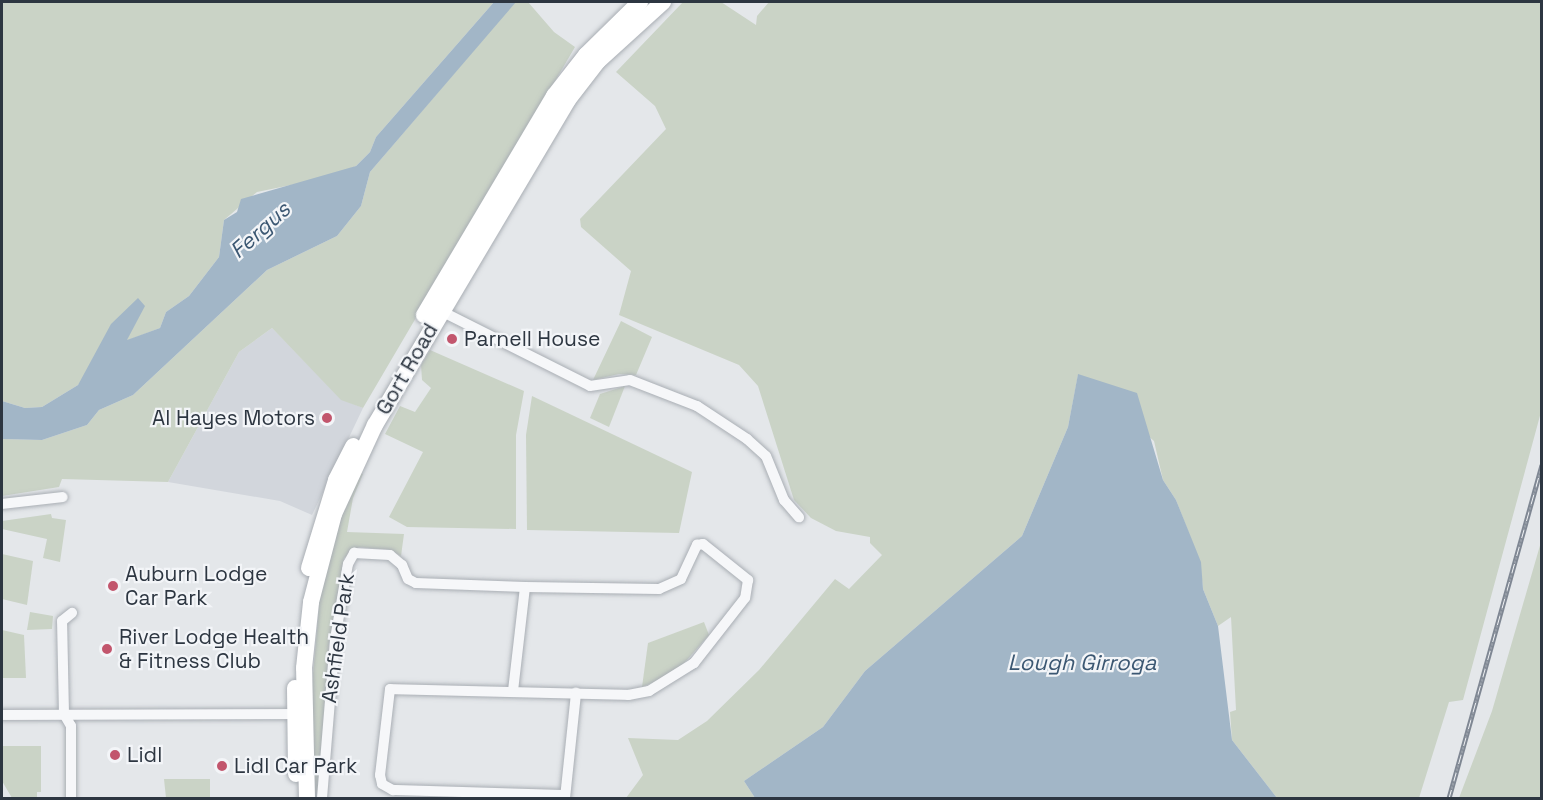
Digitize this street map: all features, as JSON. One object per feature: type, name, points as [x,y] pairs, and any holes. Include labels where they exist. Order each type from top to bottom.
[{"type":"main road","points":[[435,308],[554,96],[586,55],[640,2]]},
{"type":"main road","name":"Gort Road","points":[[296,798],[300,714],[301,603],[315,540],[336,480],[435,308],[567,101],[598,62],[663,2]]},
{"type":"main road","name":"Gort Road","points":[[307,798],[300,714],[311,602],[334,514],[375,425],[435,308]]},
{"type":"street","points":[[435,308],[590,386],[630,380],[697,406],[747,439],[766,456],[784,500],[800,517]]},
{"type":"street","points":[[2,504],[63,497]]},
{"type":"street","name":"Ashfield Park","points":[[322,798],[335,639],[350,557],[357,552],[390,555],[402,565],[408,579],[416,583],[659,589],[681,579],[697,545],[703,544],[748,580],[745,598],[715,638],[694,663],[670,681],[649,691],[628,695],[576,693]]},
{"type":"street","points":[[513,690],[525,586]]},
{"type":"street","points":[[71,798],[71,726],[64,714],[62,621],[72,613]]},
{"type":"street","points":[[390,689],[576,693],[565,797],[393,790],[382,784],[380,775],[390,689]]},
{"type":"street","points":[[2,715],[300,714]]},
{"type":"shaded area","points":[[2,2],[494,2],[376,137],[370,152],[356,166],[330,177],[257,192],[224,220],[219,257],[189,296],[166,312],[160,328],[126,341],[144,306],[78,385],[42,407],[25,408],[2,401]]},
{"type":"shaded area","points":[[515,2],[528,2],[554,32],[575,47],[363,408],[341,400],[272,328],[239,352],[168,482],[62,479],[59,487],[2,496],[2,439],[42,440],[87,425],[99,410],[133,395],[267,270],[337,236],[361,206],[370,172]]},
{"type":"shaded area","points":[[683,2],[721,2],[756,25],[757,16],[769,2],[1541,2],[1541,412],[1463,700],[1449,702],[1419,798],[1277,798],[1232,740],[1230,712],[1236,710],[1231,617],[1218,626],[1203,589],[1200,562],[1176,500],[1163,480],[1154,441],[1078,375],[1068,427],[1022,536],[865,671],[823,727],[744,781],[755,798],[626,798],[643,775],[628,738],[678,740],[707,721],[759,670],[835,579],[849,589],[882,555],[870,543],[870,537],[836,531],[811,518],[794,500],[758,386],[739,365],[619,315],[631,271],[581,227],[580,219],[666,129],[655,106],[616,72]]},
{"type":"shaded area","points":[[621,321],[652,337],[636,375],[619,374],[593,380]]},
{"type":"shaded area","points":[[272,328],[341,399],[363,408],[312,515],[280,501],[168,482],[239,352]]},
{"type":"shaded area","points":[[430,350],[524,391],[516,435],[516,529],[407,527],[389,517],[423,452],[385,434],[400,406],[415,412],[431,388],[422,380],[421,365]]},
{"type":"shaded area","points":[[625,386],[609,427],[590,418],[600,394]]},
{"type":"shaded area","points":[[532,396],[692,472],[679,533],[527,530],[526,435]]},
{"type":"shaded area","points":[[358,471],[363,474],[353,498],[347,532],[404,534],[401,556],[390,550],[359,547],[344,558],[329,644],[318,798],[310,798],[310,708],[322,573],[338,514]]},
{"type":"shaded area","points":[[51,514],[52,518],[66,520],[60,562],[43,558],[47,539],[2,529],[2,521]]},
{"type":"shaded area","points":[[1541,542],[1541,798],[1459,798],[1492,711]]},
{"type":"shaded area","points":[[2,554],[33,561],[27,605],[2,599]]},
{"type":"shaded area","points":[[30,612],[53,616],[52,629],[27,630]]},
{"type":"shaded area","points":[[704,622],[709,635],[687,660],[671,675],[642,687],[648,643]]},
{"type":"shaded area","points":[[2,630],[24,635],[26,678],[2,678]]},
{"type":"shaded area","points":[[2,746],[41,746],[41,792],[37,792],[37,798],[12,798],[2,781]]},
{"type":"shaded area","points":[[164,779],[210,779],[210,798],[166,798]]},
{"type":"water","name":"Fergus","points":[[494,2],[516,2],[370,172],[361,206],[337,236],[267,270],[133,395],[99,410],[87,425],[42,440],[2,439],[2,401],[25,408],[42,407],[78,385],[111,324],[138,298],[145,306],[127,340],[160,328],[166,312],[189,296],[219,257],[224,220],[237,212],[241,199],[356,166],[370,152],[376,137]]},
{"type":"water","name":"Lough Girroga","points":[[1078,374],[1137,393],[1163,480],[1176,500],[1201,562],[1203,589],[1218,626],[1232,740],[1277,798],[755,798],[744,781],[823,727],[865,671],[1022,536],[1068,427]]},
{"type":"railway","points":[[1449,798],[1542,465]]},
{"type":"place","name":"Parnell House","points":[[452,339]]},
{"type":"place","name":"Al Hayes Motors","points":[[327,418]]},
{"type":"place","name":"Auburn Lodge Car Park","points":[[113,586]]},
{"type":"place","name":"River Lodge Health & Fitness Club","points":[[107,649]]},
{"type":"place","name":"Lidl","points":[[115,755]]},
{"type":"place","name":"Lidl Car Park","points":[[222,766]]}]
